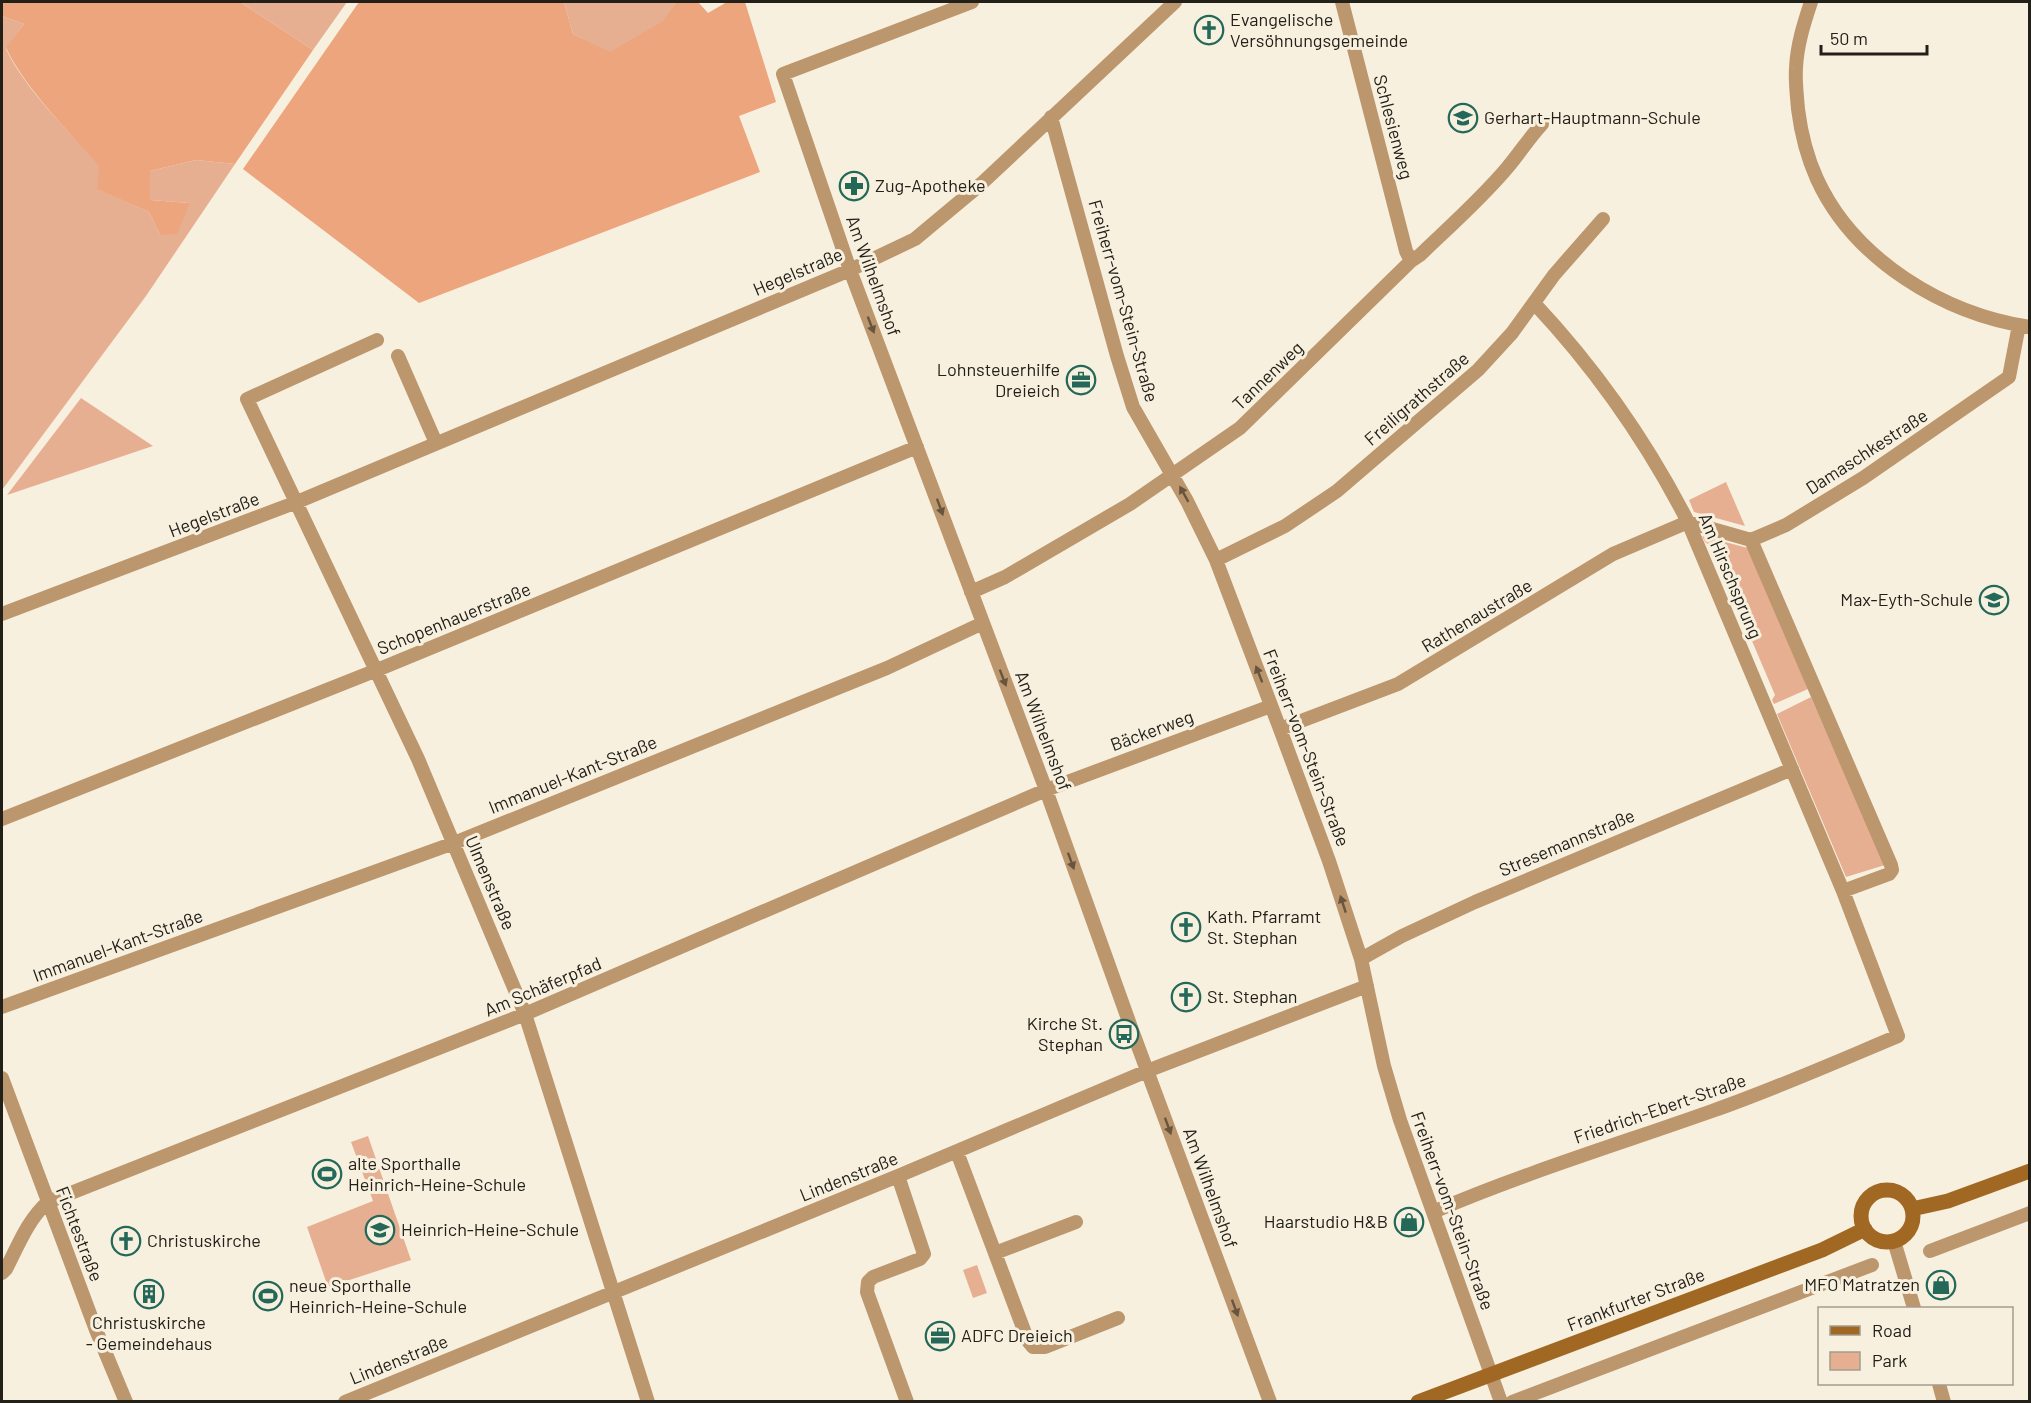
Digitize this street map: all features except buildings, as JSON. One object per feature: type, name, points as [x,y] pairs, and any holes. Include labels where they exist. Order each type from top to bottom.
[{"type":"street","name":"Am Wilhelmshof","points":[[972,2],[783,74],[850,270],[1046,790],[1147,1071],[1270,1401]]},
{"type":"street","name":"Hegelstraße","points":[[2,614],[297,502],[850,270],[915,239],[981,184],[1174,2]]},
{"type":"street","name":"Schlesienweg","points":[[1342,2],[1406,251],[1411,261]]},
{"type":"street","points":[[1811,2],[1797,57],[1798,102],[1809,159],[1828,201],[1840,219],[1864,244],[1916,285],[1973,313],[2024,326]]},
{"type":"street","name":"Freiherr-vom-Stein-Straße","points":[[1051,117],[1132,407],[1173,475],[1216,560],[1280,729],[1329,861],[1361,960],[1391,1092],[1501,1401]]},
{"type":"street","name":"Tannenweg","points":[[971,592],[1005,577],[1130,504],[1240,428],[1411,261],[1476,201],[1506,169],[1542,124]]},
{"type":"street","name":"Freiligrathstraße","points":[[1216,560],[1286,526],[1337,491],[1478,370],[1498,350],[1554,276],[1603,219]]},
{"type":"street","name":"Am Hirschsprung","points":[[1534,303],[1586,362],[1625,416],[1670,488],[1688,522],[1843,891],[1898,1036]]},
{"type":"street","name":"Damaschkestraße","points":[[1751,540],[1786,525],[1863,478],[2009,377],[2024,326]]},
{"type":"street","name":"Ulmenstraße","points":[[377,340],[247,399],[377,670],[454,843],[525,1014],[648,1401]]},
{"type":"street","points":[[398,356],[436,443]]},
{"type":"street","name":"Schopenhauerstraße","points":[[2,819],[377,670],[917,447]]},
{"type":"street","points":[[1688,522],[1751,540]]},
{"type":"street","name":"Rathenaustraße","points":[[1280,729],[1389,688],[1613,554],[1688,522]]},
{"type":"street","name":"Am Hirschsprung","points":[[1751,540],[1891,865],[1892,870],[1889,874],[1843,891]]},
{"type":"street","name":"Immanuel-Kant-Straße","points":[[2,1007],[454,843],[887,668],[983,623]]},
{"type":"street","name":"Bäckerweg","points":[[1046,790],[1271,706]]},
{"type":"street","name":"Stresemannstraße","points":[[1361,960],[1402,936],[1474,902],[1792,769]]},
{"type":"street","name":"Am Schäferpfad","points":[[48,1202],[525,1014],[1046,790]]},
{"type":"street","name":"Lindenstraße","points":[[345,1401],[957,1152],[1147,1071],[1367,986]]},
{"type":"street","name":"Friedrich-Ebert-Straße","points":[[1433,1212],[1584,1154],[1702,1115],[1797,1080],[1898,1036]]},
{"type":"street","name":"Fichtestraße","points":[[2,1078],[96,1330],[126,1401]]},
{"type":"street","points":[[957,1152],[1028,1341],[1033,1347],[1045,1347],[1118,1317]]},
{"type":"street","points":[[1912,1209],[1948,1200],[2030,1171]]},
{"type":"street","points":[[898,1176],[924,1254],[920,1259],[873,1277],[868,1282],[867,1292],[907,1401]]},
{"type":"street","points":[[1885,1190],[1902,1194],[1912,1209],[1912,1224],[1909,1230],[1904,1236],[1894,1240],[1876,1239],[1865,1229],[1862,1221],[1861,1212],[1869,1197],[1885,1190]]},
{"type":"street","points":[[2,1273],[25,1231],[48,1202]]},
{"type":"street","points":[[1930,1251],[2030,1213]]},
{"type":"street","points":[[995,1253],[1076,1222]]},
{"type":"street","name":"Frankfurter Straße","points":[[1418,1401],[1822,1250],[1865,1229]]},
{"type":"street","points":[[1894,1240],[1914,1307]]},
{"type":"street","points":[[1512,1401],[1872,1265]]},
{"type":"street","points":[[1940,1385],[1944,1401]]},
{"type":"green space","points":[[240,2],[347,2],[313,50]]},
{"type":"green space","points":[[564,2],[676,2],[664,21],[610,53],[573,34]]},
{"type":"green space","points":[[2,16],[24,24],[6,49],[37,95],[100,166],[98,189],[149,212],[160,235],[190,203],[150,200],[150,171],[196,160],[235,164],[146,296],[2,490]]},
{"type":"green space","points":[[81,398],[153,446],[7,495]]},
{"type":"green space","points":[[1726,482],[1745,526],[1694,512],[1689,500]]},
{"type":"green space","points":[[1702,536],[1748,548],[1808,689],[1774,704],[1772,700],[1775,695],[1712,547],[1705,542]]},
{"type":"green space","points":[[1811,697],[1885,865],[1846,877],[1777,714]]},
{"type":"green space","points":[[368,1136],[411,1260],[328,1287],[307,1227],[373,1201],[351,1142]]},
{"type":"green space","points":[[977,1265],[987,1293],[973,1298],[963,1270]]},
{"type":"shaded area","points":[[2,2],[240,2],[313,50],[235,164],[196,160],[150,171],[150,200],[190,203],[177,234],[160,235],[149,212],[97,189],[99,166],[36,95],[6,48],[24,24],[2,16]]},
{"type":"shaded area","points":[[359,2],[564,2],[573,34],[610,52],[663,21],[676,2],[698,2],[708,13],[727,2],[745,2],[776,102],[739,116],[760,172],[419,303],[243,169]]},
{"type":"place","name":"Evangelische Versöhnungsgemeinde","points":[[1209,30]]},
{"type":"place","name":"Gerhart-Hauptmann-Schule","points":[[1463,118]]},
{"type":"place","name":"Zug-Apotheke","points":[[854,186]]},
{"type":"place","name":"Lohnsteuerhilfe Dreieich","points":[[1081,380]]},
{"type":"place","name":"Max-Eyth-Schule","points":[[1994,600]]},
{"type":"place","name":"Kath. Pfarramt St. Stephan","points":[[1186,927]]},
{"type":"place","name":"St. Stephan","points":[[1186,997]]},
{"type":"place","name":"Kirche St. Stephan","points":[[1124,1034]]},
{"type":"place","name":"alte Sporthalle Heinrich-Heine-Schule","points":[[327,1174]]},
{"type":"place","name":"Haarstudio H&B","points":[[1409,1222]]},
{"type":"place","name":"Heinrich-Heine-Schule","points":[[380,1230]]},
{"type":"place","name":"Christuskirche","points":[[126,1241]]},
{"type":"place","name":"MFO Matratzen","points":[[1941,1285]]},
{"type":"place","name":"Christuskirche - Gemeindehaus","points":[[149,1294]]},
{"type":"place","name":"neue Sporthalle Heinrich-Heine-Schule","points":[[268,1296]]},
{"type":"place","name":"ADFC Dreieich","points":[[940,1336]]}]
